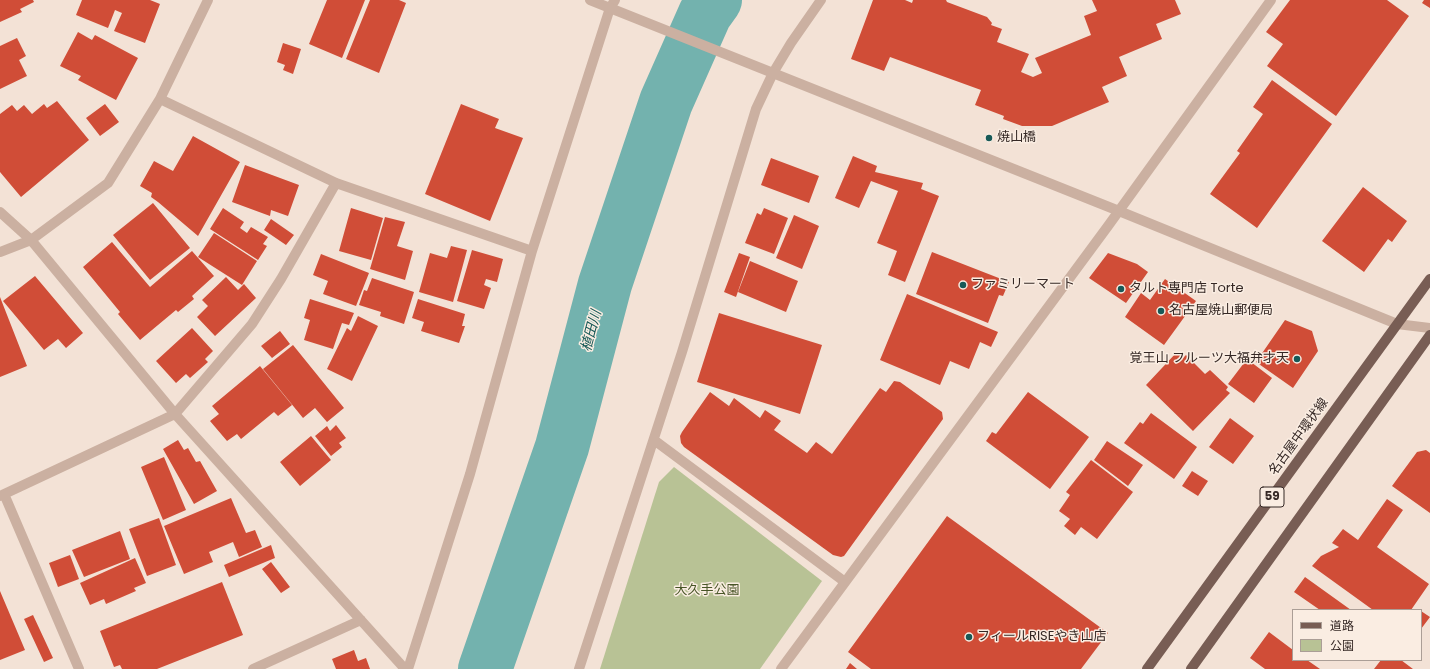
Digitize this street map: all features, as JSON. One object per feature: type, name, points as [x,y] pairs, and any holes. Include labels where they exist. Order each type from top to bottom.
[{"type":"main road","name":"名古屋中環状線","points":[[1147,669],[1430,279]]},
{"type":"main road","name":"59","points":[[1191,669],[1430,335]]},
{"type":"street","points":[[0,252],[31,240],[108,183],[160,99],[208,0]]},
{"type":"street","points":[[590,0],[612,4],[625,14],[1119,211],[1397,324],[1430,328]]},
{"type":"street","points":[[580,669],[682,352],[756,109],[772,73],[821,0]]},
{"type":"street","points":[[781,669],[1119,211],[1271,0]]},
{"type":"street","points":[[0,212],[31,240],[175,414],[406,669],[470,474],[532,251],[612,4]]},
{"type":"street","points":[[160,99],[336,183],[532,251]]},
{"type":"street","points":[[79,669],[2,495],[175,414],[252,324],[281,279],[336,183]]},
{"type":"street","points":[[654,440],[845,582]]},
{"type":"street","points":[[253,669],[361,620]]},
{"type":"green space","name":"大久手公園","points":[[674,467],[822,581],[760,669],[600,669],[659,482]]},
{"type":"building","points":[[0,0],[33,0],[34,2],[20,9],[22,12],[0,22]]},
{"type":"building","points":[[82,0],[150,0],[160,4],[145,43],[114,31],[122,13],[115,10],[108,28],[76,15]]},
{"type":"building","points":[[327,0],[365,0],[342,58],[309,44]]},
{"type":"building","points":[[370,0],[399,0],[406,3],[379,73],[346,59]]},
{"type":"building","points":[[873,0],[905,0],[912,3],[913,0],[946,0],[947,2],[987,17],[992,23],[991,25],[1002,29],[997,42],[1029,54],[1021,72],[1033,77],[1042,73],[1035,58],[1091,35],[1084,16],[1097,11],[1092,0],[1175,0],[1181,14],[1156,24],[1162,39],[1119,57],[1127,76],[1102,87],[1109,102],[1052,126],[1022,126],[1003,119],[1004,116],[975,105],[981,90],[890,57],[884,71],[851,59]]},
{"type":"building","points":[[1290,0],[1387,0],[1409,16],[1336,116],[1267,66],[1283,44],[1266,32]]},
{"type":"building","points":[[1424,0],[1430,0],[1430,8],[1422,3]]},
{"type":"building","points":[[78,32],[92,40],[95,35],[138,58],[116,100],[78,80],[81,76],[60,66]]},
{"type":"building","points":[[17,38],[26,56],[19,60],[27,76],[0,89],[0,46]]},
{"type":"building","points":[[283,43],[301,49],[293,74],[283,70],[285,65],[277,62]]},
{"type":"building","points":[[1272,80],[1332,124],[1257,228],[1210,194],[1240,153],[1237,151],[1263,114],[1253,107]]},
{"type":"building","points":[[57,101],[89,140],[21,197],[0,172],[0,114],[12,105],[17,111],[24,105],[32,114],[44,104],[47,108]]},
{"type":"building","points":[[105,104],[119,122],[100,136],[86,118]]},
{"type":"building","points":[[461,104],[499,119],[495,128],[523,138],[490,221],[425,194]]},
{"type":"building","points":[[193,136],[240,162],[198,236],[151,197],[152,193],[140,186],[154,161],[173,171]]},
{"type":"building","points":[[853,156],[877,166],[875,172],[923,183],[921,189],[939,196],[905,282],[888,275],[897,251],[877,243],[898,191],[871,181],[859,208],[835,198]]},
{"type":"building","points":[[771,158],[819,176],[809,203],[761,185]]},
{"type":"building","points":[[245,165],[299,185],[288,216],[271,210],[270,216],[232,202]]},
{"type":"building","points":[[1363,187],[1407,221],[1392,242],[1388,239],[1364,272],[1322,241]]},
{"type":"building","points":[[153,203],[190,248],[150,280],[113,235]]},
{"type":"building","points":[[223,208],[244,222],[240,228],[247,233],[251,227],[268,237],[263,244],[267,246],[258,260],[210,229]]},
{"type":"building","points":[[351,208],[383,218],[371,260],[339,251]]},
{"type":"building","points":[[764,208],[788,218],[774,254],[745,243],[757,213],[761,215]]},
{"type":"building","points":[[794,215],[819,226],[802,269],[776,258]]},
{"type":"building","points":[[385,217],[405,222],[397,246],[413,251],[405,280],[370,269]]},
{"type":"building","points":[[271,219],[294,235],[286,245],[264,230]]},
{"type":"building","points":[[214,233],[257,261],[242,285],[198,257]]},
{"type":"building","points":[[112,242],[150,287],[192,251],[214,276],[192,296],[194,299],[178,312],[176,310],[140,340],[118,314],[120,312],[83,267]]},
{"type":"building","points":[[451,246],[467,250],[453,302],[419,292],[430,253],[447,258]]},
{"type":"building","points":[[472,250],[503,259],[497,282],[486,279],[484,285],[491,288],[484,309],[457,301]]},
{"type":"building","points":[[932,252],[1009,282],[1003,296],[999,295],[988,323],[916,294]]},
{"type":"building","points":[[739,253],[750,257],[736,297],[724,292]]},
{"type":"building","points":[[1108,253],[1137,264],[1148,272],[1126,303],[1089,278]]},
{"type":"building","points":[[321,254],[369,273],[356,306],[323,294],[328,281],[313,275]]},
{"type":"building","points":[[750,261],[798,281],[786,312],[738,292]]},
{"type":"building","points":[[35,276],[83,333],[66,348],[58,339],[44,350],[3,301]]},
{"type":"building","points":[[226,277],[238,290],[244,284],[256,298],[215,336],[197,317],[208,306],[202,300]]},
{"type":"building","points":[[372,278],[414,292],[404,324],[380,316],[381,312],[359,305],[364,290],[367,291]]},
{"type":"building","points":[[1165,279],[1196,301],[1164,345],[1125,317],[1141,293],[1150,300]]},
{"type":"building","points":[[907,294],[998,332],[991,347],[980,342],[969,369],[950,361],[940,385],[880,360]]},
{"type":"building","points":[[0,297],[27,366],[0,377]]},
{"type":"building","points":[[310,299],[354,313],[349,325],[342,323],[333,349],[304,340],[310,320],[304,318]]},
{"type":"building","points":[[418,299],[465,314],[462,326],[465,326],[459,343],[421,331],[424,322],[412,318]]},
{"type":"building","points":[[719,313],[822,345],[800,414],[697,382]]},
{"type":"building","points":[[358,316],[378,326],[352,381],[327,369],[347,328],[351,331]]},
{"type":"building","points":[[1285,320],[1312,331],[1318,351],[1293,388],[1256,362]]},
{"type":"building","points":[[192,328],[213,351],[205,359],[208,362],[190,378],[186,374],[176,383],[156,361]]},
{"type":"building","points":[[280,331],[290,344],[272,358],[261,346]]},
{"type":"building","points":[[293,345],[344,408],[327,422],[315,408],[303,418],[263,369]]},
{"type":"building","points":[[1177,352],[1183,358],[1186,355],[1205,374],[1210,370],[1228,387],[1226,390],[1230,393],[1193,431],[1146,385]]},
{"type":"building","points":[[1247,359],[1272,378],[1254,403],[1228,384]]},
{"type":"building","points":[[260,366],[292,405],[278,416],[274,412],[241,439],[237,434],[227,441],[210,421],[219,414],[212,406]]},
{"type":"building","points":[[894,381],[900,382],[942,412],[943,419],[844,556],[841,557],[833,555],[684,447],[681,443],[680,436],[682,432],[710,392],[729,406],[734,398],[760,418],[765,410],[781,421],[774,430],[807,453],[816,442],[832,454],[880,388],[886,392]]},
{"type":"building","points":[[1028,392],[1089,437],[1050,489],[986,441],[992,432],[996,434]]},
{"type":"building","points":[[1151,413],[1197,447],[1174,479],[1124,443],[1140,422],[1143,424]]},
{"type":"building","points":[[1230,418],[1254,436],[1233,464],[1209,447]]},
{"type":"building","points":[[336,425],[346,438],[339,443],[342,447],[331,456],[315,436],[327,426],[330,431]]},
{"type":"building","points":[[311,436],[331,460],[300,486],[280,462]]},
{"type":"building","points":[[178,440],[184,450],[188,448],[196,462],[200,461],[217,491],[194,504],[163,449]]},
{"type":"building","points":[[1107,441],[1143,465],[1128,486],[1094,460]]},
{"type":"building","points":[[1426,450],[1430,453],[1430,513],[1392,486],[1417,452]]},
{"type":"building","points":[[164,457],[186,510],[163,520],[141,467]]},
{"type":"building","points":[[1091,460],[1133,492],[1097,539],[1081,527],[1075,535],[1064,526],[1070,519],[1059,511],[1070,495],[1066,492]]},
{"type":"building","points":[[1192,471],[1208,481],[1198,496],[1182,486]]},
{"type":"building","points":[[231,498],[246,533],[255,530],[262,547],[239,557],[233,542],[209,552],[213,562],[184,574],[164,526]]},
{"type":"building","points":[[1387,499],[1403,510],[1377,547],[1429,584],[1412,609],[1372,609],[1312,566],[1321,556],[1339,547],[1332,543],[1343,529],[1358,540]]},
{"type":"building","points":[[947,516],[1108,633],[1081,669],[871,669],[848,652]]},
{"type":"building","points":[[159,518],[176,565],[147,576],[129,529]]},
{"type":"building","points":[[120,531],[130,559],[84,577],[72,550]]},
{"type":"building","points":[[271,545],[275,558],[229,577],[224,565]]},
{"type":"building","points":[[70,555],[79,579],[58,587],[49,563]]},
{"type":"building","points":[[135,558],[146,583],[134,588],[136,591],[106,604],[104,599],[90,605],[80,583]]},
{"type":"building","points":[[271,562],[290,587],[281,593],[262,569]]},
{"type":"building","points":[[1305,577],[1350,609],[1319,609],[1294,592]]},
{"type":"building","points":[[222,582],[243,635],[157,669],[122,669],[120,665],[114,667],[100,631]]},
{"type":"building","points":[[0,591],[25,650],[0,660]]},
{"type":"building","points":[[1422,612],[1430,617],[1422,628]]},
{"type":"building","points":[[33,615],[53,658],[44,662],[24,619]]},
{"type":"building","points":[[1269,632],[1292,649],[1292,661],[1308,661],[1320,669],[1265,669],[1250,658]]},
{"type":"building","points":[[354,650],[358,661],[366,658],[370,669],[336,669],[332,659]]},
{"type":"building","points":[[1380,661],[1402,661],[1413,669],[1374,669]]},
{"type":"building","points":[[850,663],[857,669],[846,669]]},
{"type":"waterway","name":"植田川","points":[[485,669],[562,447],[605,284],[666,102],[705,14],[715,0]]},
{"type":"place","name":"焼山橋","points":[[989,138]]},
{"type":"place","name":"ファミリーマート","points":[[963,285]]},
{"type":"place","name":"タルト専門店 Torte","points":[[1121,289]]},
{"type":"place","name":"名古屋焼山郵便局","points":[[1161,311]]},
{"type":"place","name":"覚王山 フルーツ大福弁才天","points":[[1297,359]]},
{"type":"place","name":"フィールRISEやき山店","points":[[969,637]]}]
